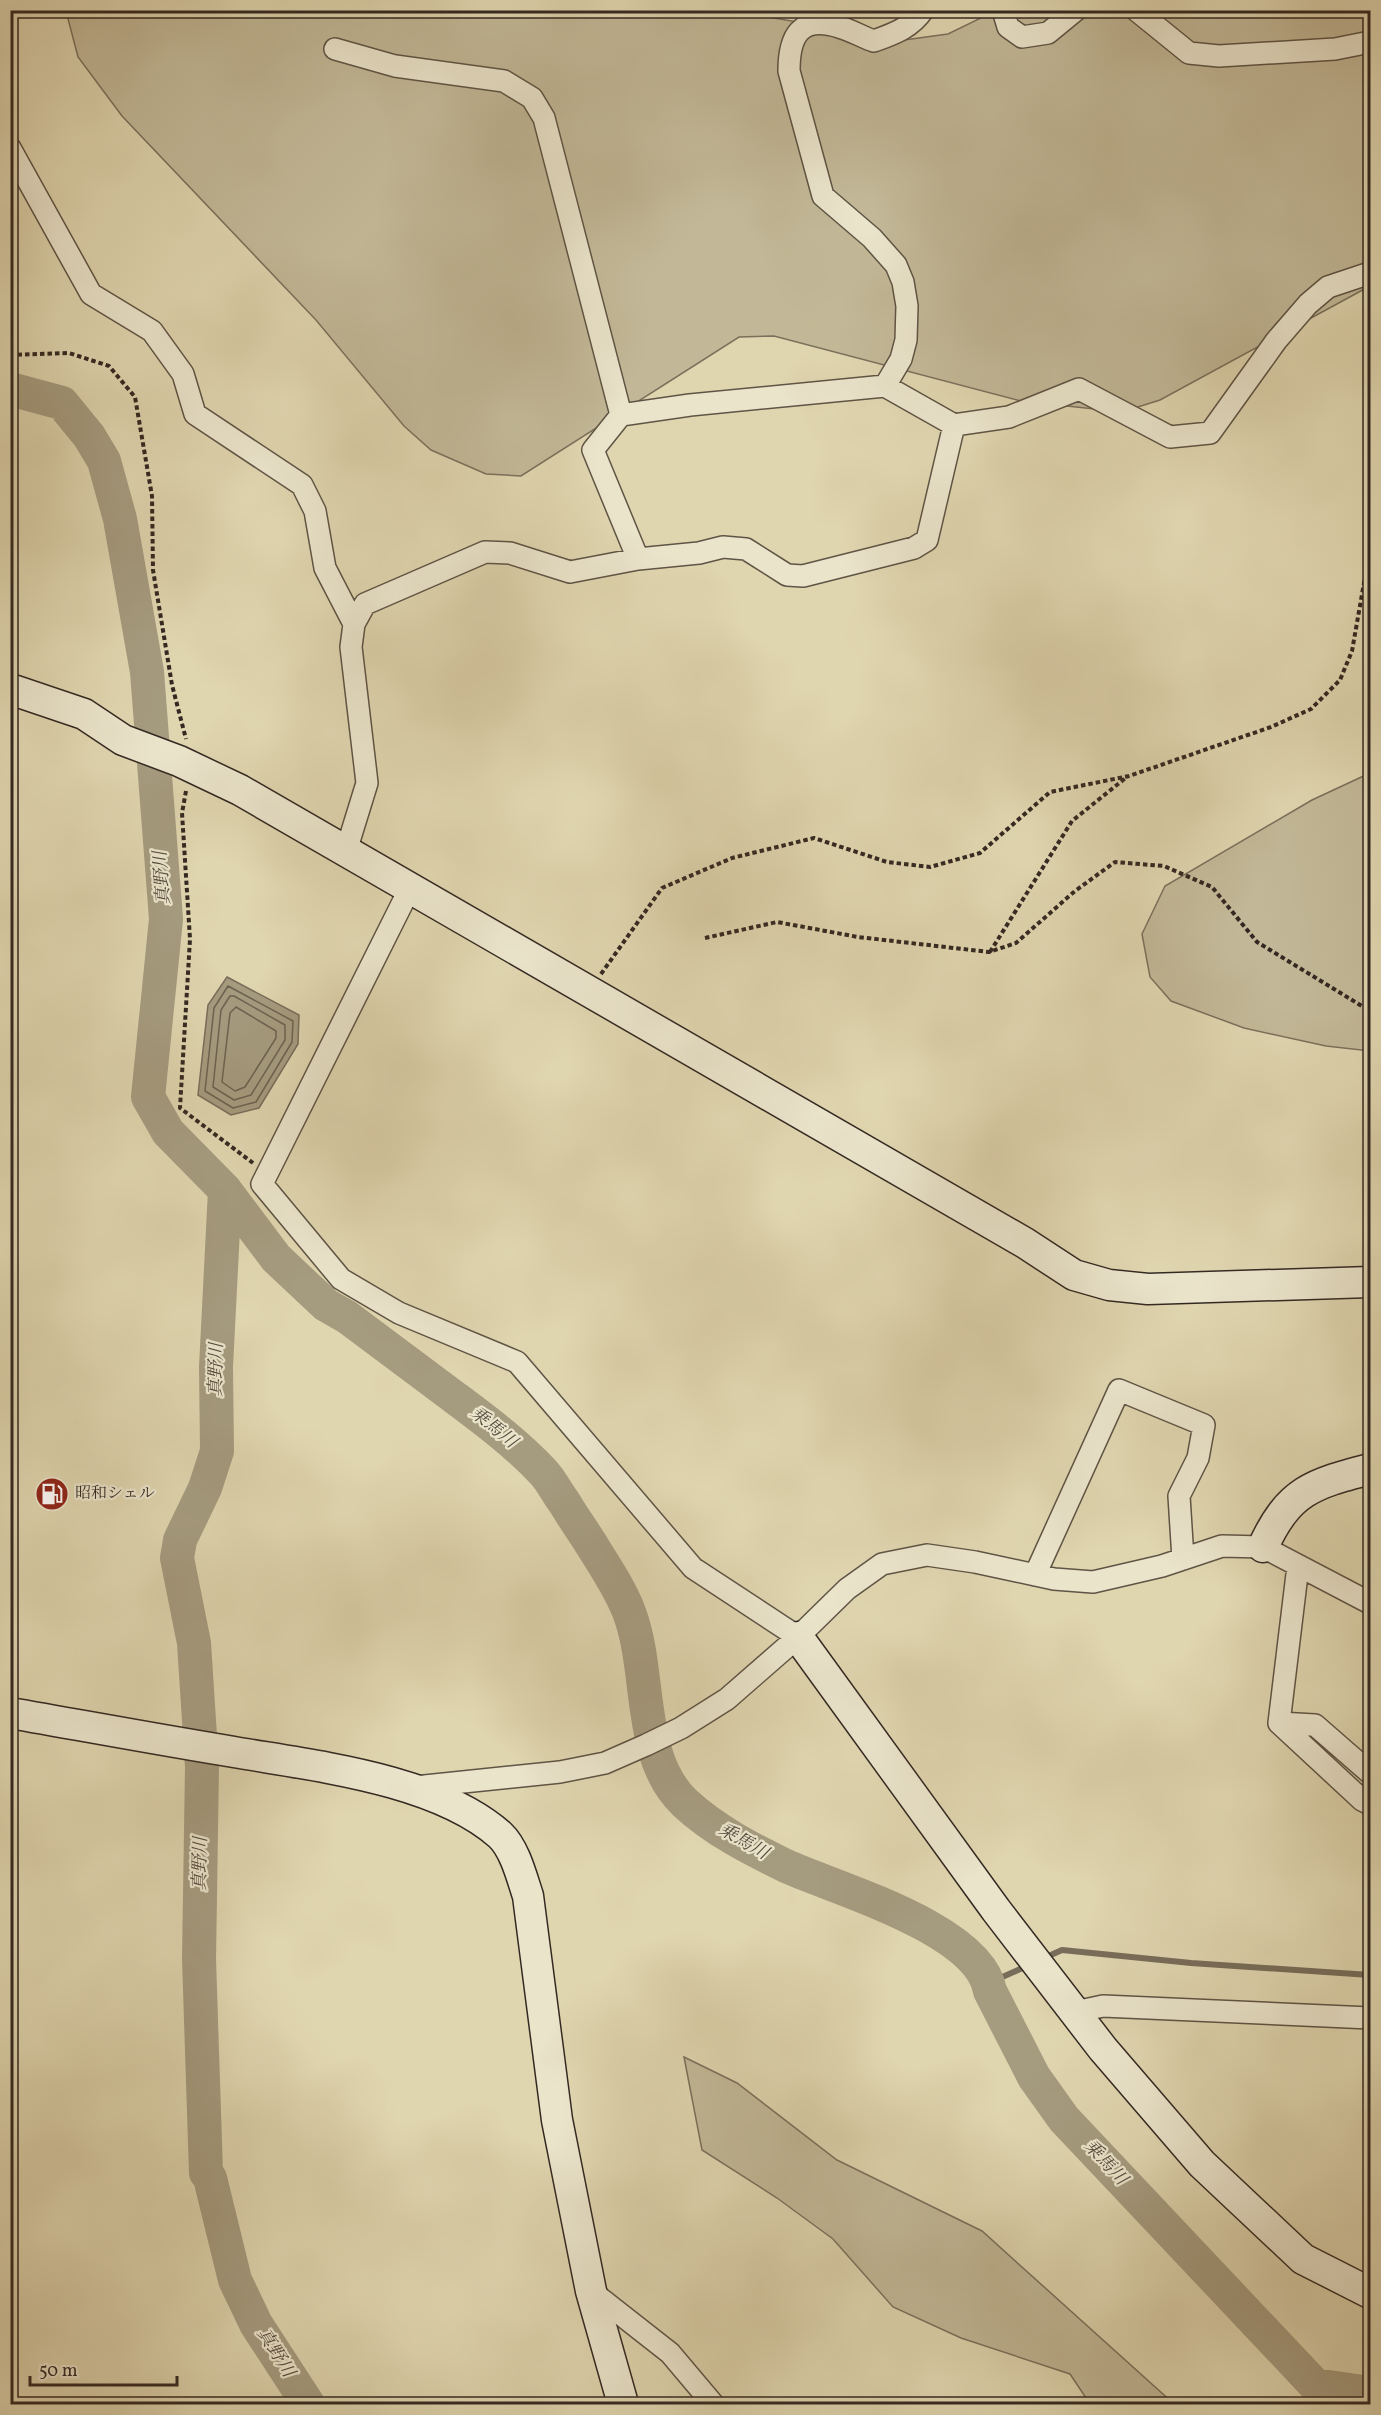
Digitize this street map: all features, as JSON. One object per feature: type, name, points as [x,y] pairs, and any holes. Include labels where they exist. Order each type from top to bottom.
[{"type":"street","points":[[885,386],[901,359],[906,340],[907,306],[903,282],[896,265],[872,238],[823,196],[789,71],[789,52],[794,35],[810,24],[838,26],[874,41],[900,31],[916,20],[923,10]]},
{"type":"street","points":[[1003,10],[1008,27],[1022,37],[1048,33],[1076,10]]},
{"type":"street","points":[[1136,10],[1189,53],[1219,56],[1254,54],[1335,49],[1371,42]]},
{"type":"street","points":[[335,49],[395,66],[504,81],[532,98],[544,118],[621,415]]},
{"type":"street","points":[[10,148],[91,294],[152,331],[183,374],[195,414],[302,484],[315,512],[325,568],[354,624]]},
{"type":"street","points":[[638,560],[593,450],[621,415],[690,405],[885,386],[954,425],[1009,417],[1079,389],[1170,437],[1210,433],[1276,341],[1308,304],[1328,287],[1371,273]]},
{"type":"street","points":[[346,851],[367,783],[351,647],[354,624],[365,604],[485,552],[510,553],[570,572],[638,560],[699,553],[723,547],[754,553],[787,575],[803,576],[914,548],[927,540],[954,425]]},
{"type":"street","points":[[10,689],[84,714],[123,740],[179,761],[240,790],[1025,1243],[1074,1275],[1109,1285],[1148,1289],[1371,1282]]},
{"type":"street","points":[[410,888],[262,1184],[341,1279],[399,1313],[517,1362],[693,1568],[798,1637],[996,1910],[1103,2049],[1202,2164],[1303,2259],[1371,2293]]},
{"type":"street","points":[[1035,1575],[1119,1390],[1204,1425],[1198,1458],[1179,1496],[1183,1559]]},
{"type":"street","points":[[1263,1547],[1274,1522],[1304,1491],[1334,1478],[1371,1469]]},
{"type":"street","points":[[406,1788],[560,1772],[605,1763],[681,1728],[728,1700],[847,1589],[882,1564],[927,1555],[975,1562],[1054,1579],[1093,1582],[1122,1577],[1222,1546],[1263,1547],[1371,1603]]},
{"type":"street","points":[[1279,1723],[1298,1566]]},
{"type":"street","points":[[10,1713],[348,1771],[406,1788],[464,1810],[501,1836],[520,1868],[528,1896],[557,2120],[591,2291],[623,2404]]},
{"type":"street","points":[[1279,1723],[1314,1725],[1371,1773]]},
{"type":"street","points":[[1279,1723],[1362,1800],[1371,1804]]},
{"type":"street","points":[[1075,2012],[1103,2006],[1371,2018]]},
{"type":"street","points":[[591,2291],[670,2353],[713,2404]]},
{"type":"path","points":[[589,991],[662,888],[732,858],[814,838],[886,862],[930,867],[980,853],[1050,792],[1129,776],[1271,727],[1311,709],[1340,680],[1352,651],[1371,549]]},
{"type":"path","points":[[989,952],[1072,821],[1129,776]]},
{"type":"path","points":[[705,938],[777,922],[858,937],[989,952],[1016,944],[1075,891],[1115,862],[1164,866],[1212,887],[1257,942],[1371,1011]]},
{"type":"shaded area","points":[[68,10],[727,10],[904,40],[948,34],[983,17],[989,11],[1370,11],[1370,286],[1160,400],[1122,412],[1021,401],[774,336],[739,337],[521,476],[486,474],[431,450],[404,426],[316,320],[122,116],[78,57],[67,15]]},
{"type":"shaded area","points":[[1370,773],[1370,1051],[1326,1046],[1244,1028],[1171,1001],[1150,977],[1142,934],[1165,886],[1312,800]]},
{"type":"shaded area","points":[[684,2057],[737,2083],[837,2160],[982,2231],[1174,2404],[1090,2404],[1070,2374],[961,2338],[893,2307],[833,2239],[777,2198],[702,2150]]},
{"type":"water","points":[[227,977],[299,1015],[298,1044],[259,1108],[231,1115],[198,1095],[208,1005]]},
{"type":"waterway","name":"乗馬川","points":[[10,389],[62,403],[89,436],[104,461],[120,519],[147,672],[166,919],[148,1097],[168,1132],[225,1190],[276,1258],[326,1305],[347,1317],[489,1424],[523,1452],[547,1476],[605,1566],[626,1604],[636,1636],[647,1713],[659,1762],[669,1784],[685,1803],[720,1830],[760,1853],[903,1914],[935,1930],[961,1949],[980,1969],[1034,2077],[1064,2119],[1315,2385],[1370,2393]]},
{"type":"waterway","name":"真野川","points":[[225,1190],[216,1367],[217,1451],[205,1488],[180,1540],[177,1558],[194,1643],[202,1767],[199,1959],[206,2173],[210,2178],[235,2280],[256,2324],[308,2404]]},
{"type":"waterway","points":[[1044,1958],[1062,1950],[1191,1963],[1370,1975]]},
{"type":"waterway","points":[[989,1983],[1029,1965]]},
{"type":"place","name":"昭和シェル","points":[[52,1494]]}]
